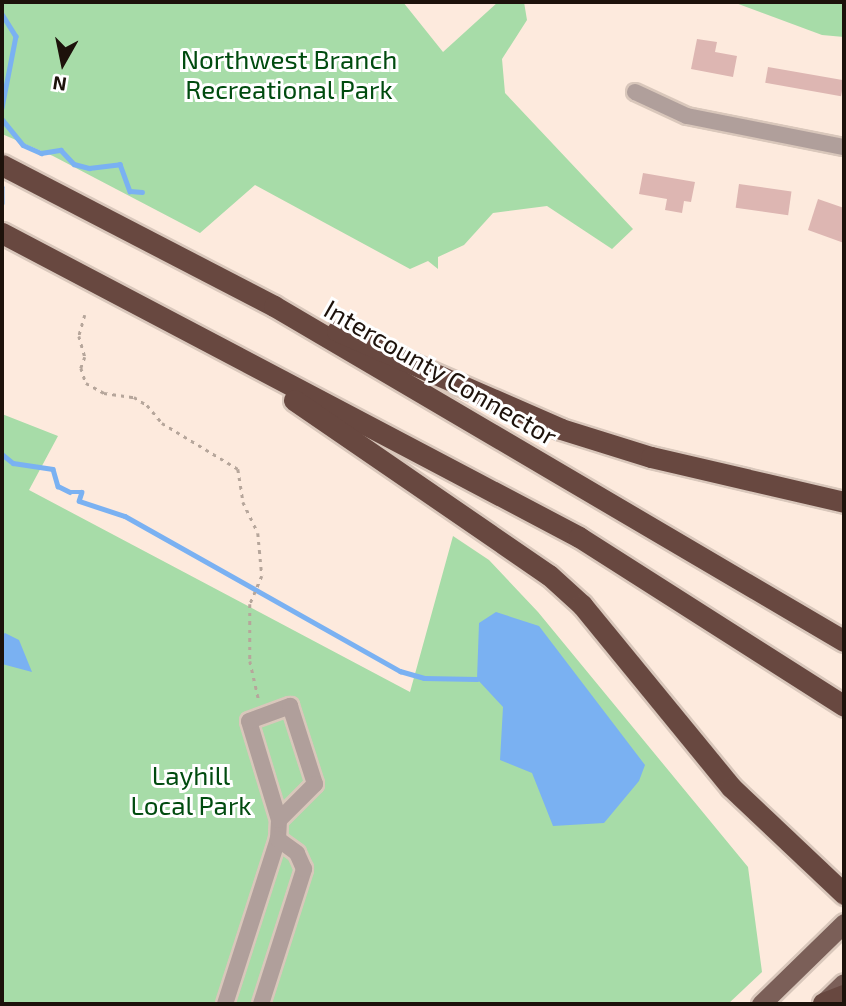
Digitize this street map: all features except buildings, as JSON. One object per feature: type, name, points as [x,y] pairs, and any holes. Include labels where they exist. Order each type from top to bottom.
[{"type":"highway","name":"Intercounty Connector","points":[[2,165],[274,306],[844,642]]},
{"type":"highway","points":[[2,233],[579,537],[844,706]]},
{"type":"highway","points":[[274,306],[380,348],[561,429],[651,457],[844,502]]},
{"type":"highway","points":[[214,346],[549,575],[582,605],[732,788],[844,894]]},
{"type":"highway","points":[[822,1004],[844,995]]},
{"type":"main road","points":[[761,1004],[844,923]]},
{"type":"main road","points":[[822,1004],[844,983]]},
{"type":"street","points":[[635,92],[687,116],[844,147]]},
{"type":"street","points":[[225,1004],[278,839],[279,820],[249,720],[290,706],[315,784],[279,820]]},
{"type":"street","points":[[261,1004],[304,869],[297,853],[278,839]]},
{"type":"path","points":[[85,315],[79,336],[85,357],[81,368],[86,383],[104,393],[134,397],[147,404],[162,423],[237,469],[243,502],[258,533],[262,576],[250,604],[250,661],[258,699]]},
{"type":"green space","name":"Northwest Branch Recreational Park","points":[[2,2],[403,2],[443,52],[498,2],[524,2],[527,20],[502,59],[505,93],[633,229],[612,249],[547,206],[493,213],[464,245],[438,257],[438,269],[428,261],[410,269],[255,185],[200,233],[53,156],[2,134]]},
{"type":"green space","points":[[733,2],[844,2],[844,37],[822,35]]},
{"type":"green space","name":"Layhill Local Park","points":[[2,414],[58,436],[29,490],[410,692],[453,536],[489,560],[538,612],[748,867],[762,972],[728,1004],[2,1004]]},
{"type":"water","points":[[496,612],[539,626],[645,765],[639,781],[604,823],[553,826],[532,773],[500,760],[503,707],[477,679],[479,623]]},
{"type":"water","points":[[5,633],[19,640],[32,672],[2,664],[2,635]]},
{"type":"waterway","points":[[2,14],[16,36],[2,108]]},
{"type":"waterway","points":[[2,119],[23,145],[41,153],[61,150],[74,164],[89,168],[120,164],[130,191],[142,192]]},
{"type":"waterway","points":[[2,187],[2,203]]},
{"type":"waterway","points":[[2,454],[13,463],[53,469],[58,486],[70,492],[82,492],[79,501],[125,516],[400,671],[424,678],[477,679]]}]
